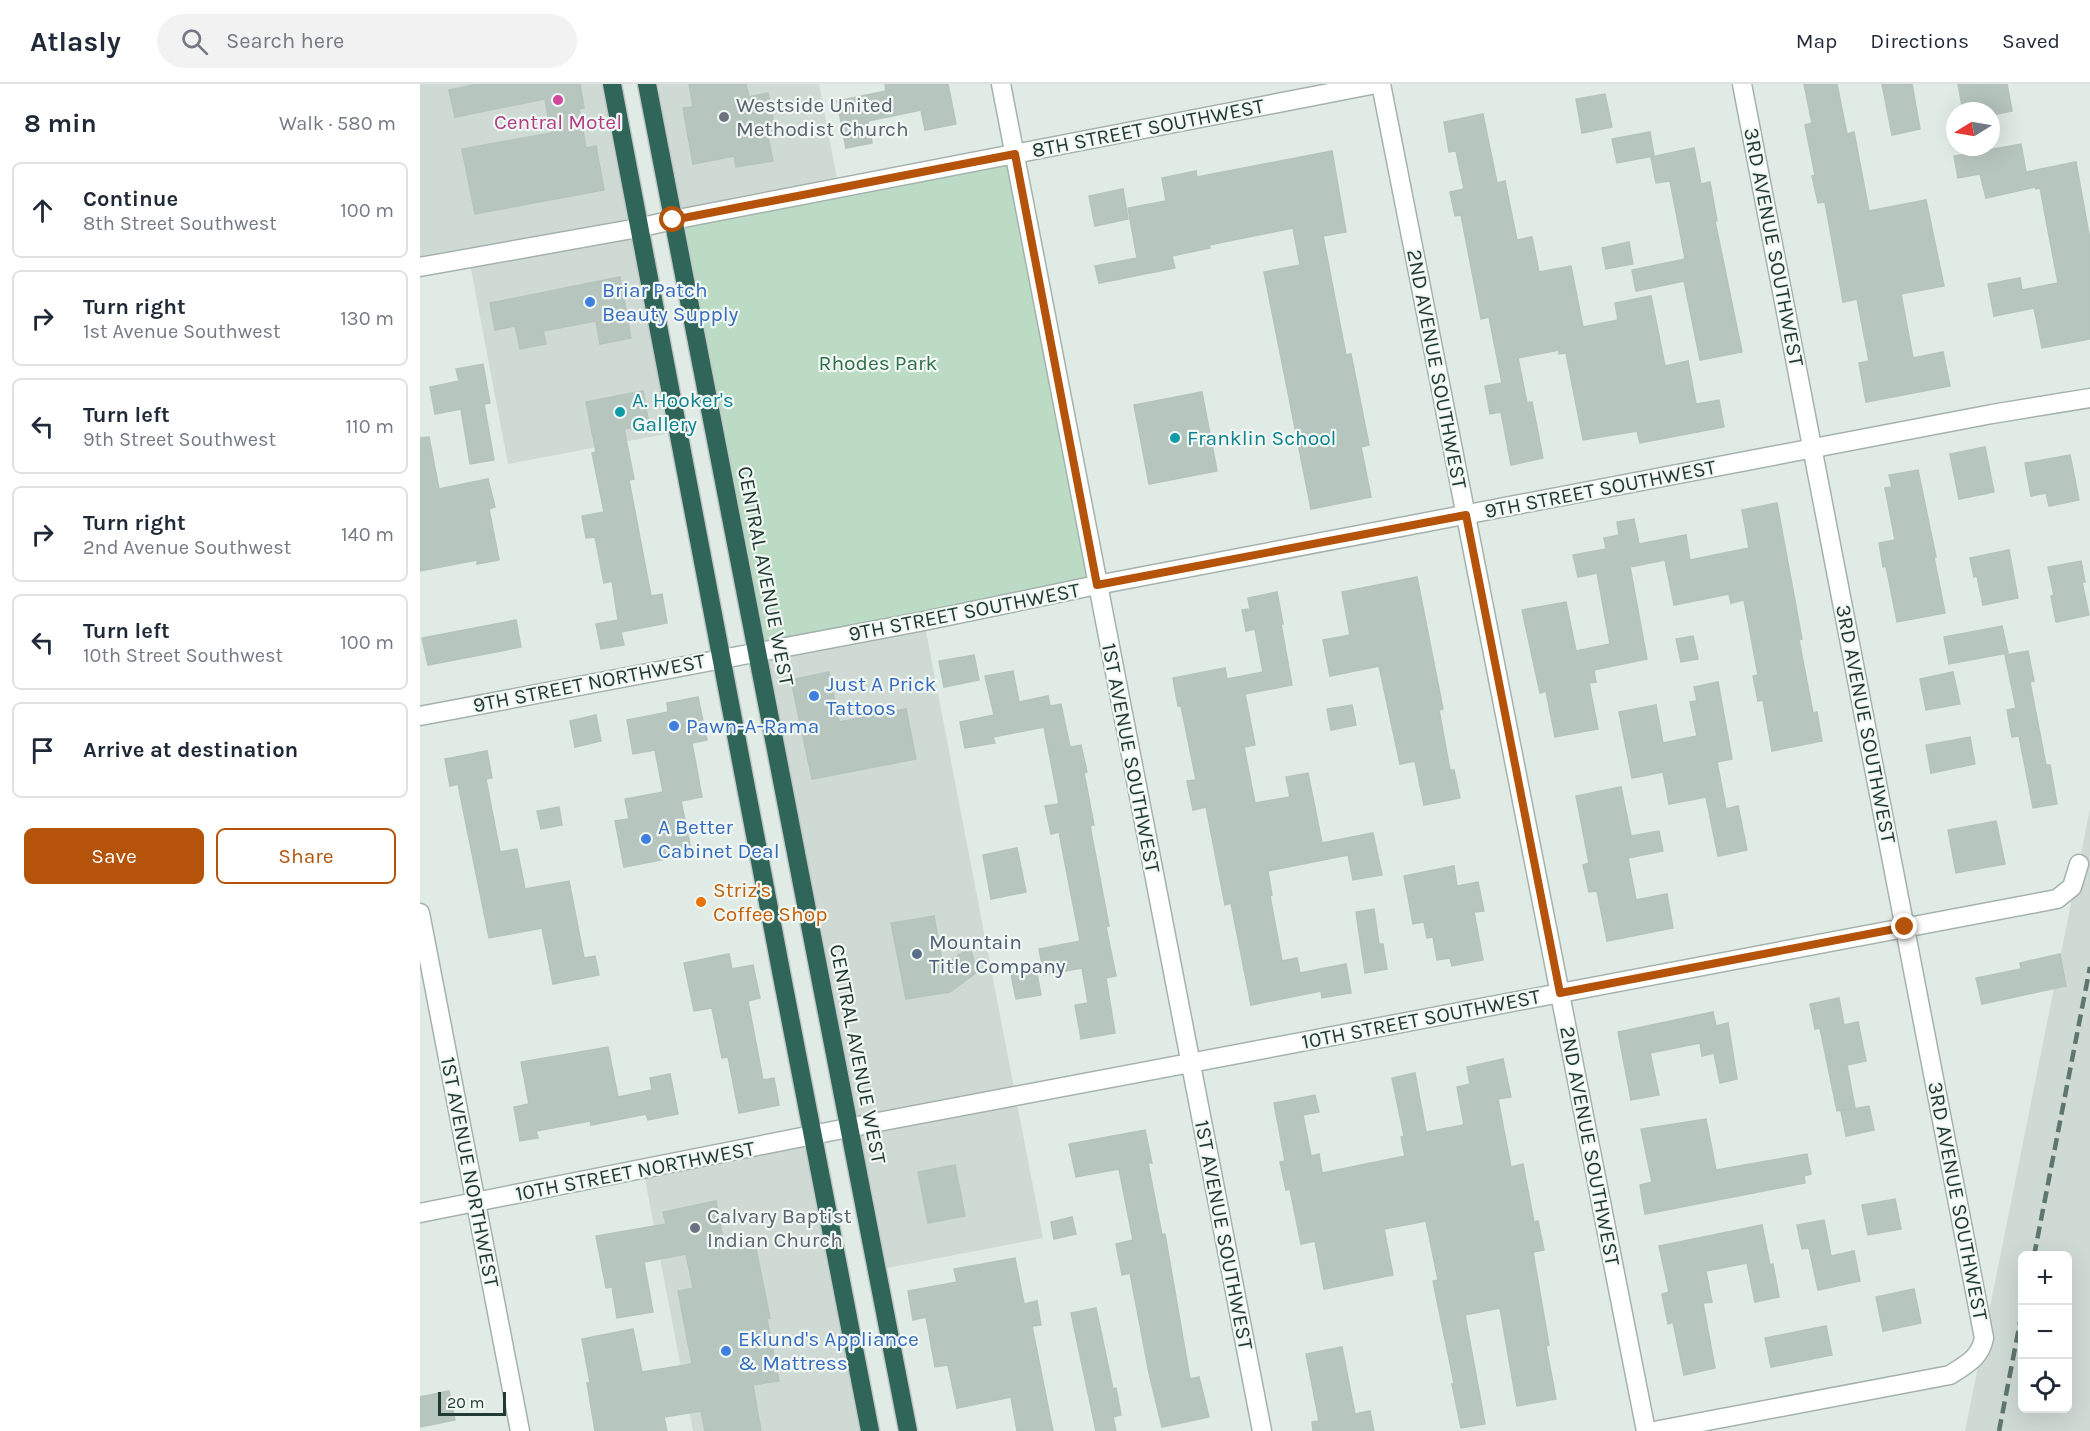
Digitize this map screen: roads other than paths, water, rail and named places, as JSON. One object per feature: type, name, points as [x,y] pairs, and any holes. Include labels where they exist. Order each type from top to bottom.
[{"type":"highway","points":[[612,84],[719,658],[870,1431]]},
{"type":"highway","name":"CENTRAL AVENUE WEST","points":[[647,84],[908,1431]]},
{"type":"street","name":"1ST AVENUE SOUTHWEST","points":[[1001,84],[1262,1431]]},
{"type":"street","name":"8TH STREET SOUTHWEST","points":[[420,267],[638,228],[1376,84]]},
{"type":"street","name":"2ND AVENUE SOUTHWEST","points":[[1382,84],[1646,1431]]},
{"type":"street","name":"3RD AVENUE SOUTHWEST","points":[[1654,1431],[1950,1375],[1972,1361],[1982,1350],[1984,1338],[1742,84]]},
{"type":"street","name":"9TH STREET SOUTHWEST","points":[[758,652],[1813,448],[2090,398]]},
{"type":"street","name":"9TH STREET NORTHWEST","points":[[420,716],[758,652]]},
{"type":"street","name":"10TH STREET SOUTHWEST","points":[[814,1135],[2057,898],[2072,887],[2079,864]]},
{"type":"street","name":"1ST AVENUE NORTHWEST","points":[[420,913],[520,1431]]},
{"type":"street","name":"10TH STREET NORTHWEST","points":[[420,1213],[814,1135]]},
{"type":"railway","points":[[2035,1251],[2090,967]]},
{"type":"railway","points":[[1999,1431],[2018,1333]]},
{"type":"place","name":"Central Motel","points":[[558,100]]},
{"type":"place","name":"Westside United Methodist Church","points":[[724,117]]},
{"type":"place","name":"Briar Patch Beauty Supply","points":[[590,302]]},
{"type":"place","name":"A. Hooker's Gallery","points":[[620,412]]},
{"type":"place","name":"Franklin School","points":[[1175,438]]},
{"type":"place","name":"Just A Prick Tattoos","points":[[814,696]]},
{"type":"place","name":"Pawn-A-Rama","points":[[674,726]]},
{"type":"place","name":"A Better Cabinet Deal","points":[[646,839]]},
{"type":"place","name":"Striz's Coffee Shop","points":[[701,902]]},
{"type":"place","name":"Mountain Title Company","points":[[917,954]]},
{"type":"place","name":"Calvary Baptist Indian Church","points":[[695,1228]]},
{"type":"place","name":"Eklund's Appliance & Mattress","points":[[726,1351]]},
{"type":"park label","name":"Rhodes Park","points":[[878,363]]}]
